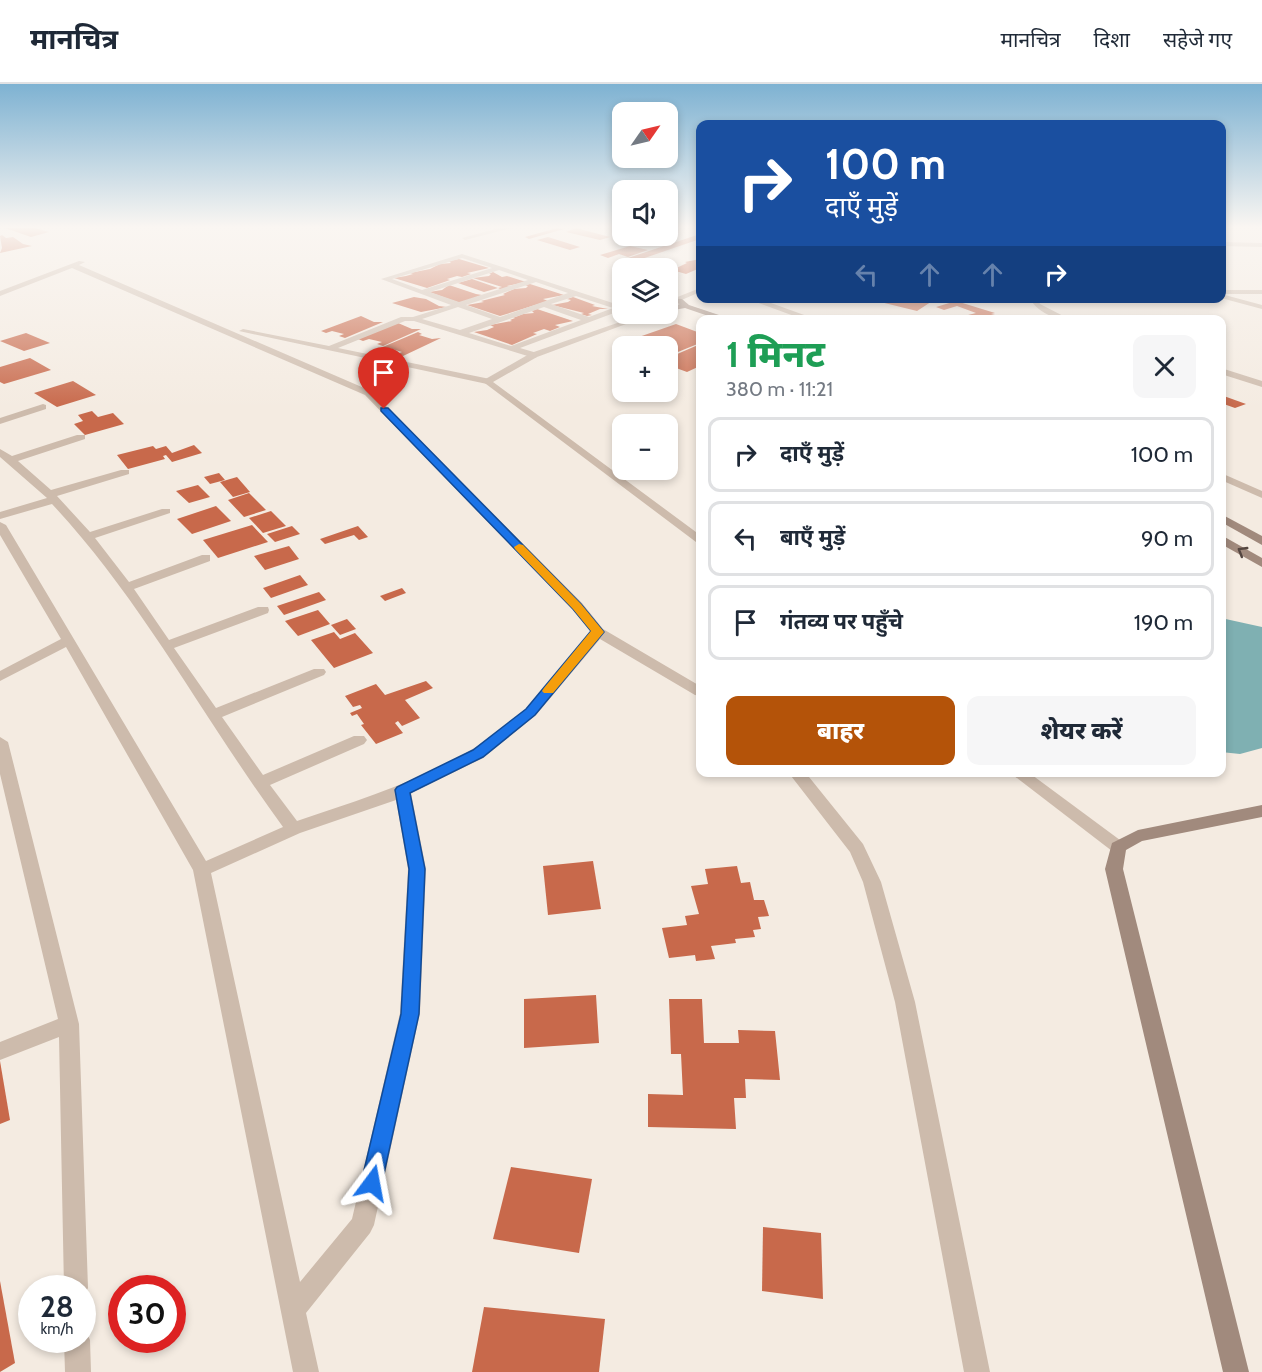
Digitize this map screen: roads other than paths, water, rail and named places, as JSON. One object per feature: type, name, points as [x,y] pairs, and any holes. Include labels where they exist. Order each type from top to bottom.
[{"type":"main road","points":[[678,305],[685,305],[715,315]]},
{"type":"main road","points":[[678,309],[696,316]]},
{"type":"main road","points":[[1226,520],[1262,541]]},
{"type":"main road","points":[[1226,541],[1262,563]]},
{"type":"main road","points":[[1236,1372],[1114,869],[1118,847],[1138,836],[1262,811]]},
{"type":"street","points":[[0,294],[15,288]]},
{"type":"street","points":[[133,288],[368,393],[577,606],[598,632],[696,690]]},
{"type":"street","points":[[411,288],[499,319]]},
{"type":"street","points":[[422,292],[434,288]]},
{"type":"street","points":[[414,319],[511,288]]},
{"type":"street","points":[[510,349],[621,308],[561,288]]},
{"type":"street","points":[[1226,291],[1262,292]]},
{"type":"street","points":[[678,301],[696,292]]},
{"type":"street","points":[[460,333],[576,293]]},
{"type":"street","points":[[1226,297],[1262,307]]},
{"type":"street","points":[[685,305],[696,300]]},
{"type":"street","points":[[763,303],[799,315]]},
{"type":"street","points":[[1036,303],[1057,315]]},
{"type":"street","points":[[544,304],[589,320]]},
{"type":"street","points":[[331,348],[404,319],[414,319],[534,356]]},
{"type":"street","points":[[487,381],[534,356],[622,324]]},
{"type":"street","points":[[214,325],[487,381],[696,537]]},
{"type":"street","points":[[1226,373],[1262,384]]},
{"type":"street","points":[[0,420],[43,407]]},
{"type":"street","points":[[5,456],[81,437]]},
{"type":"street","points":[[5,456],[53,497],[128,587],[258,783],[294,829]]},
{"type":"street","points":[[0,516],[125,472]]},
{"type":"street","points":[[1226,478],[1262,495]]},
{"type":"street","points":[[87,537],[166,511]]},
{"type":"street","points":[[0,525],[202,870],[306,1372]]},
{"type":"street","points":[[128,587],[206,558]]},
{"type":"street","points":[[167,646],[263,610]]},
{"type":"street","points":[[202,870],[294,829],[402,790],[478,754],[531,712],[598,632]]},
{"type":"street","points":[[0,677],[69,640]]},
{"type":"street","points":[[213,714],[319,672]]},
{"type":"street","points":[[258,783],[359,740]]},
{"type":"street","points":[[0,742],[69,1024],[76,1275]]},
{"type":"street","points":[[800,777],[857,849],[872,882],[905,1002],[977,1372]]},
{"type":"street","points":[[1024,777],[1118,847]]},
{"type":"street","points":[[294,1309],[362,1225],[410,1014],[417,869],[402,790]]},
{"type":"street","points":[[0,1051],[69,1024]]},
{"type":"street","points":[[77,1353],[78,1372]]},
{"type":"water","points":[[1226,619],[1262,627],[1262,748],[1240,754],[1226,753]]}]
